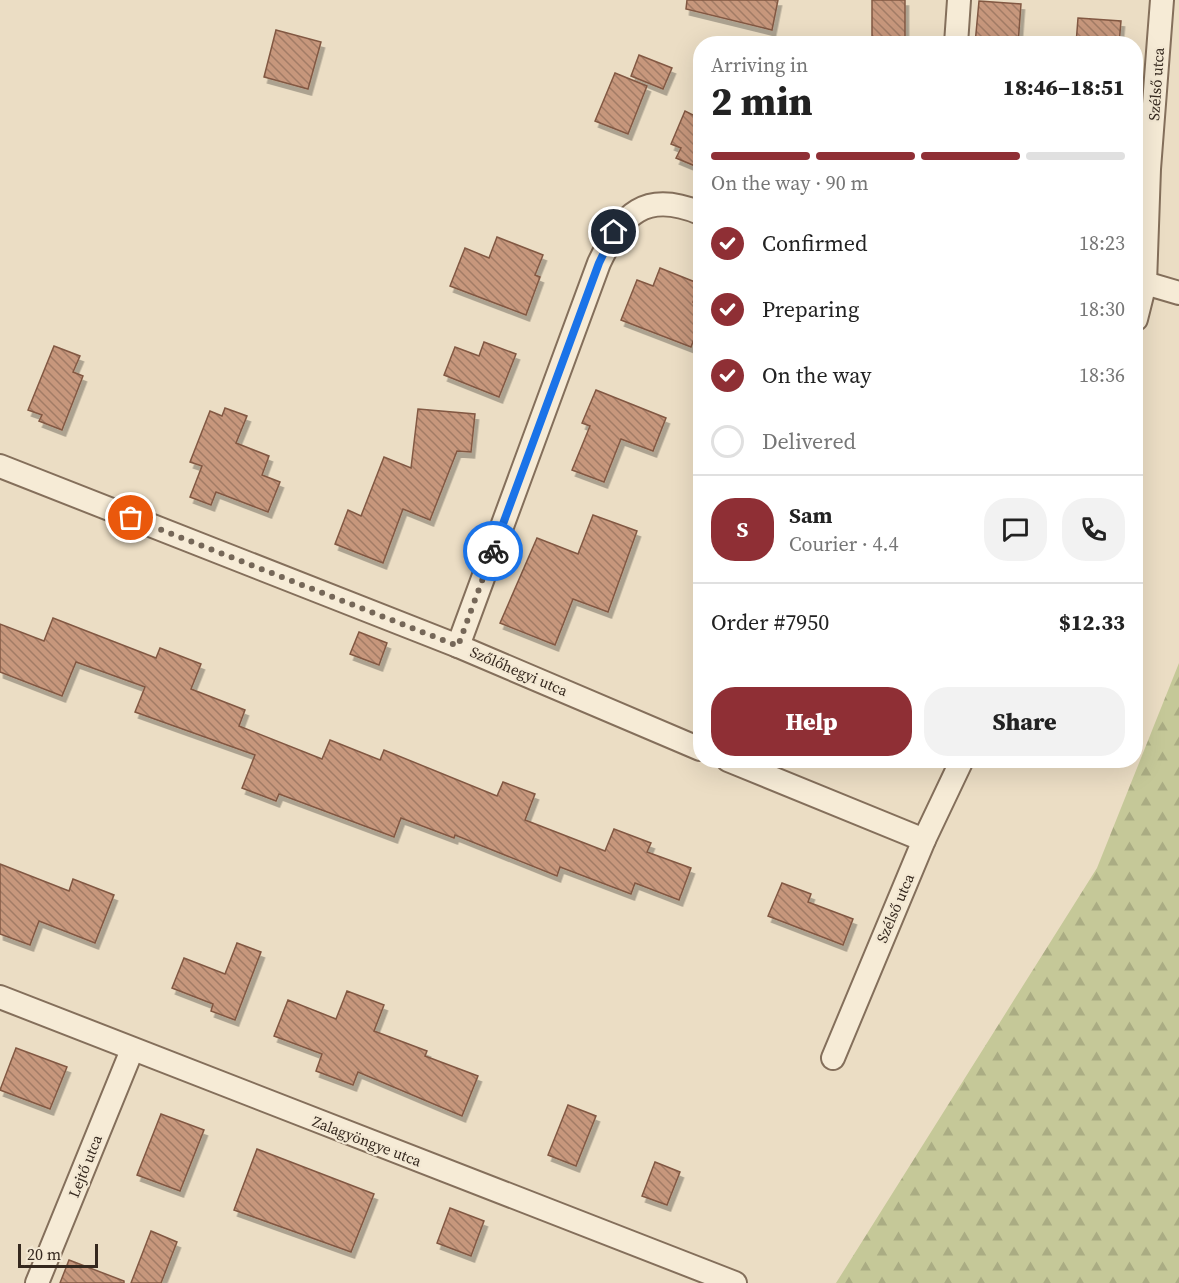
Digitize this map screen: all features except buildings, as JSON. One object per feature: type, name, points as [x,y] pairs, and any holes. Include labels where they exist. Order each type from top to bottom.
[{"type":"street","points":[[957,36],[959,0]]},
{"type":"street","name":"Szélső utca","points":[[1143,159],[1162,0]]},
{"type":"street","points":[[458,646],[599,263],[614,232],[640,209],[660,203],[682,205],[693,210]]},
{"type":"street","name":"Szélső utca","points":[[1143,206],[1145,283],[1143,291]]},
{"type":"street","points":[[1145,283],[1179,293]]},
{"type":"street","name":"Szőlőhegyi utca","points":[[0,466],[458,646],[693,746]]},
{"type":"street","points":[[748,768],[924,840]]},
{"type":"street","name":"Szélső utca","points":[[833,1058],[924,840],[958,768]]},
{"type":"street","name":"Zalagyöngye utca","points":[[0,997],[735,1283]]},
{"type":"street","name":"Lejtő utca","points":[[37,1283],[132,1050]]},
{"type":"green space","points":[[1179,663],[1179,1283],[836,1283],[1097,868],[1137,768],[1143,768],[1143,753]]},
{"type":"way so far","points":[[131,518],[458,646],[493,551]]},
{"type":"route","points":[[493,551],[599,263],[614,232]]}]
